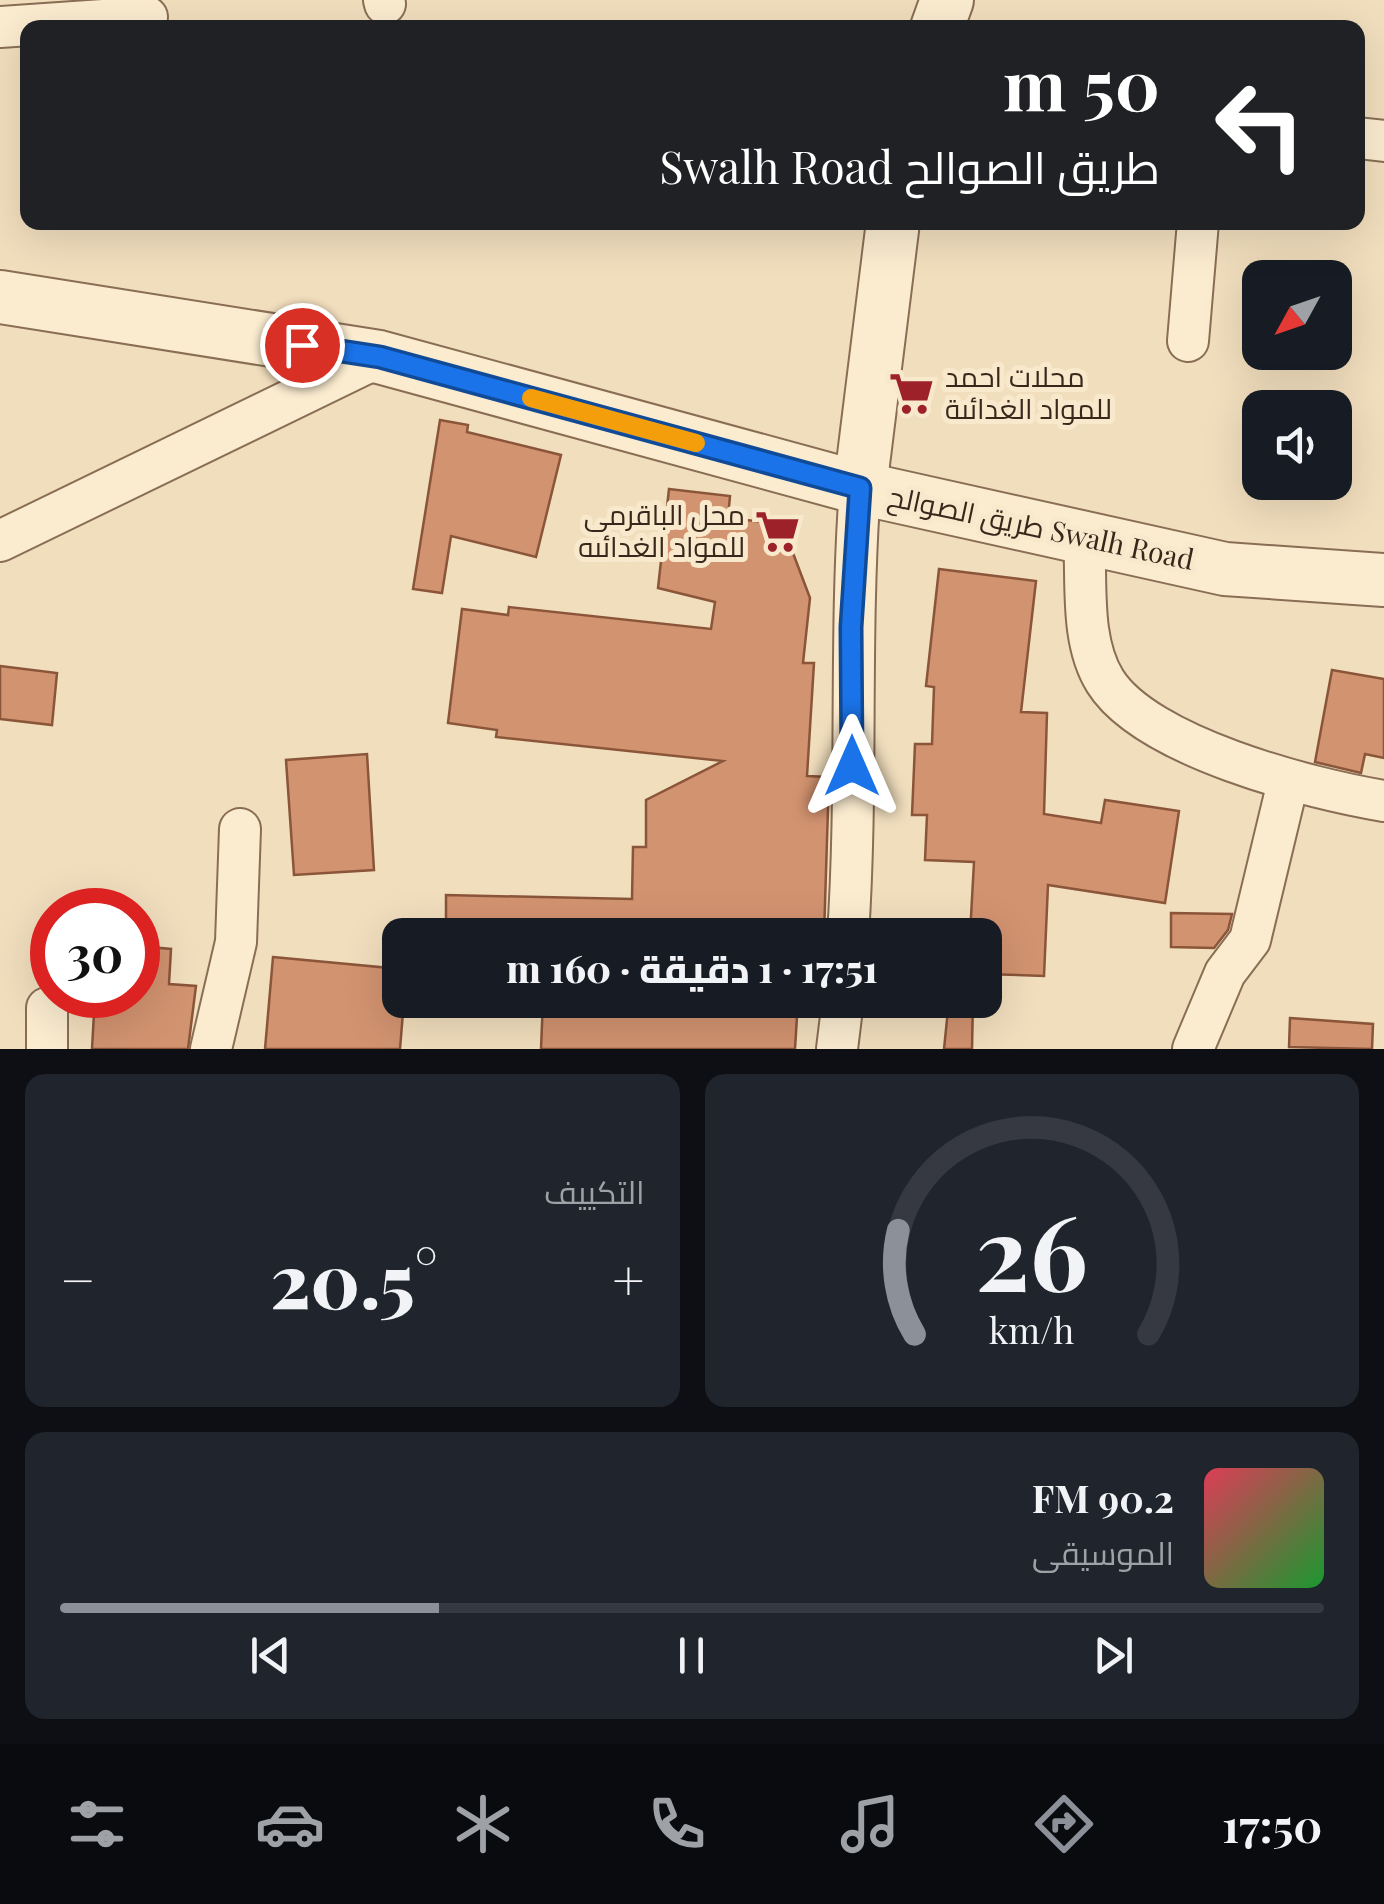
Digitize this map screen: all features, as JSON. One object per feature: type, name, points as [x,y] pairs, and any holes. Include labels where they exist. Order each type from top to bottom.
[{"type":"street","points":[[102,20],[146,17]]},
{"type":"street","points":[[849,918],[851,627],[860,488],[893,230]]},
{"type":"street","points":[[1188,341],[1197,230]]},
{"type":"street","name":"طريق الصوالح Swalh Road","points":[[0,298],[380,357],[860,488],[1225,569],[1384,580]]},
{"type":"street","points":[[0,541],[380,357]]},
{"type":"street","points":[[1084,538],[1090,642],[1113,691],[1148,721],[1288,782],[1384,802]]},
{"type":"street","points":[[1193,1049],[1225,972],[1250,940],[1288,782]]},
{"type":"street","points":[[211,1049],[236,942],[240,829]]},
{"type":"street","points":[[47,1018],[48,1049]]},
{"type":"street","points":[[837,1049],[841,1018]]},
{"type":"building","points":[[440,420],[468,425],[467,432],[561,455],[536,557],[451,536],[442,593],[413,589]]},
{"type":"building","points":[[669,489],[730,496],[728,518],[782,524],[810,598],[803,663],[814,663],[807,776],[829,777],[825,918],[446,918],[446,895],[632,899],[633,847],[646,847],[646,800],[723,761],[496,737],[497,730],[448,723],[462,609],[508,615],[509,607],[711,629],[715,602],[658,588]]},
{"type":"building","points":[[939,569],[1036,581],[1021,712],[1047,713],[1044,814],[1101,823],[1105,800],[1179,811],[1165,903],[1048,885],[1044,976],[1002,975],[1002,918],[971,918],[974,862],[925,860],[927,815],[912,815],[915,744],[932,744],[934,687],[926,686]]},
{"type":"building","points":[[0,666],[57,673],[52,725],[0,719]]},
{"type":"building","points":[[1332,670],[1384,679],[1384,758],[1365,754],[1361,773],[1315,762]]},
{"type":"building","points":[[367,754],[374,870],[294,875],[286,760]]},
{"type":"building","points":[[1171,913],[1232,914],[1228,930],[1214,948],[1171,947]]},
{"type":"building","points":[[160,948],[171,949],[169,984],[196,986],[188,1049],[92,1049],[94,1018],[160,1018]]},
{"type":"building","points":[[273,957],[382,967],[382,1018],[403,1018],[400,1049],[265,1049]]},
{"type":"building","points":[[542,1018],[797,1018],[795,1049],[541,1049]]},
{"type":"building","points":[[947,1018],[973,1018],[972,1049],[944,1049]]},
{"type":"building","points":[[1290,1018],[1373,1024],[1372,1049],[1289,1047]]},
{"type":"slow traffic","points":[[531,398],[696,443]]},
{"type":"place","name":"محلات احمد للمواد الغدائىة","points":[[912,393]]},
{"type":"place","name":"محل الباقرمى للمواد الغدائىه","points":[[778,531]]},
{"type":"route","points":[[302,345],[380,357],[860,488],[851,627],[852,766]]}]
